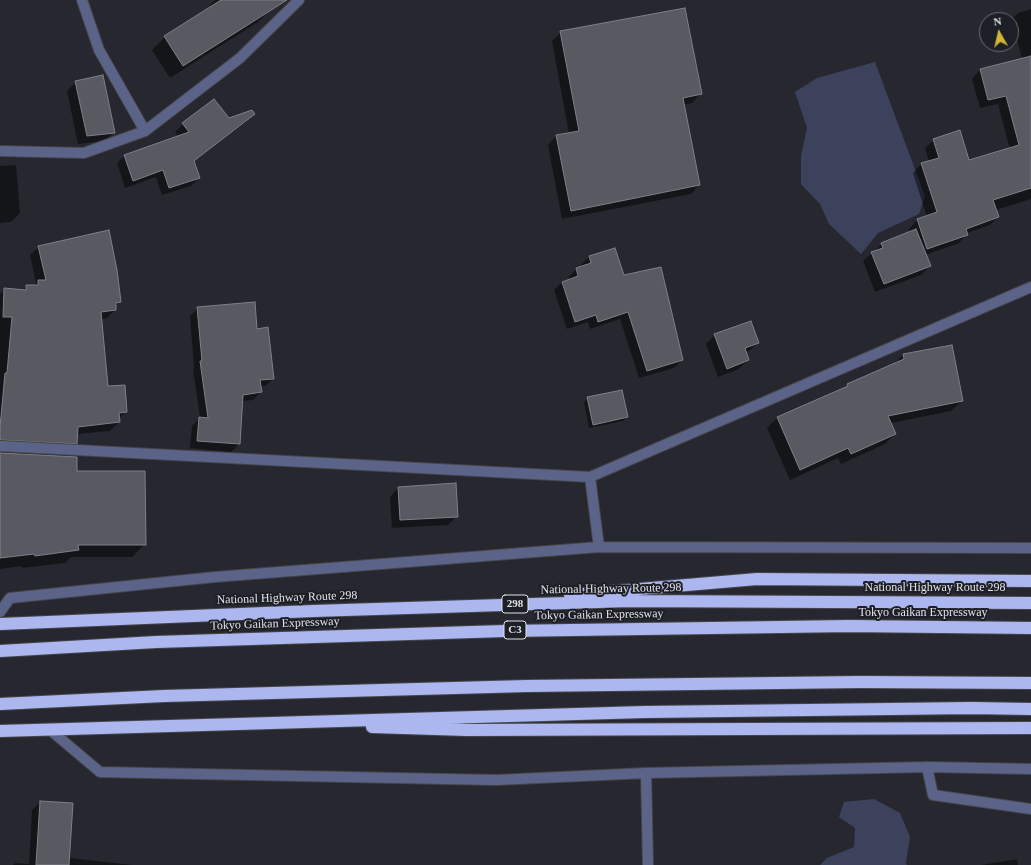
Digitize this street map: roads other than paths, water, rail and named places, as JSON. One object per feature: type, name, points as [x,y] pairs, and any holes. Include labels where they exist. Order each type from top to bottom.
[{"type":"highway","points":[[443,606],[757,579],[1031,581]]},
{"type":"highway","name":"National Highway Route 298","points":[[0,624],[443,606],[629,601],[1031,603]]},
{"type":"highway","name":"Tokyo Gaikan Expressway","points":[[0,651],[156,642],[504,630],[849,626],[1031,628]]},
{"type":"highway","points":[[0,704],[172,696],[528,686],[861,682],[1031,683]]},
{"type":"highway","points":[[0,731],[645,712],[964,708],[1031,709]]},
{"type":"highway","points":[[252,723],[467,730],[1031,728]]},
{"type":"street","points":[[82,0],[99,50],[145,131]]},
{"type":"street","points":[[0,151],[84,153],[145,131],[240,58],[299,0]]},
{"type":"street","points":[[0,446],[590,478],[1031,288]]},
{"type":"street","points":[[590,478],[599,547]]},
{"type":"street","points":[[0,612],[10,598],[215,577],[599,547],[1031,548]]},
{"type":"street","points":[[49,729],[100,772],[496,780],[646,773],[927,767],[1031,769]]},
{"type":"street","points":[[927,767],[932,795],[1031,809]]},
{"type":"street","points":[[646,773],[648,865]]}]
